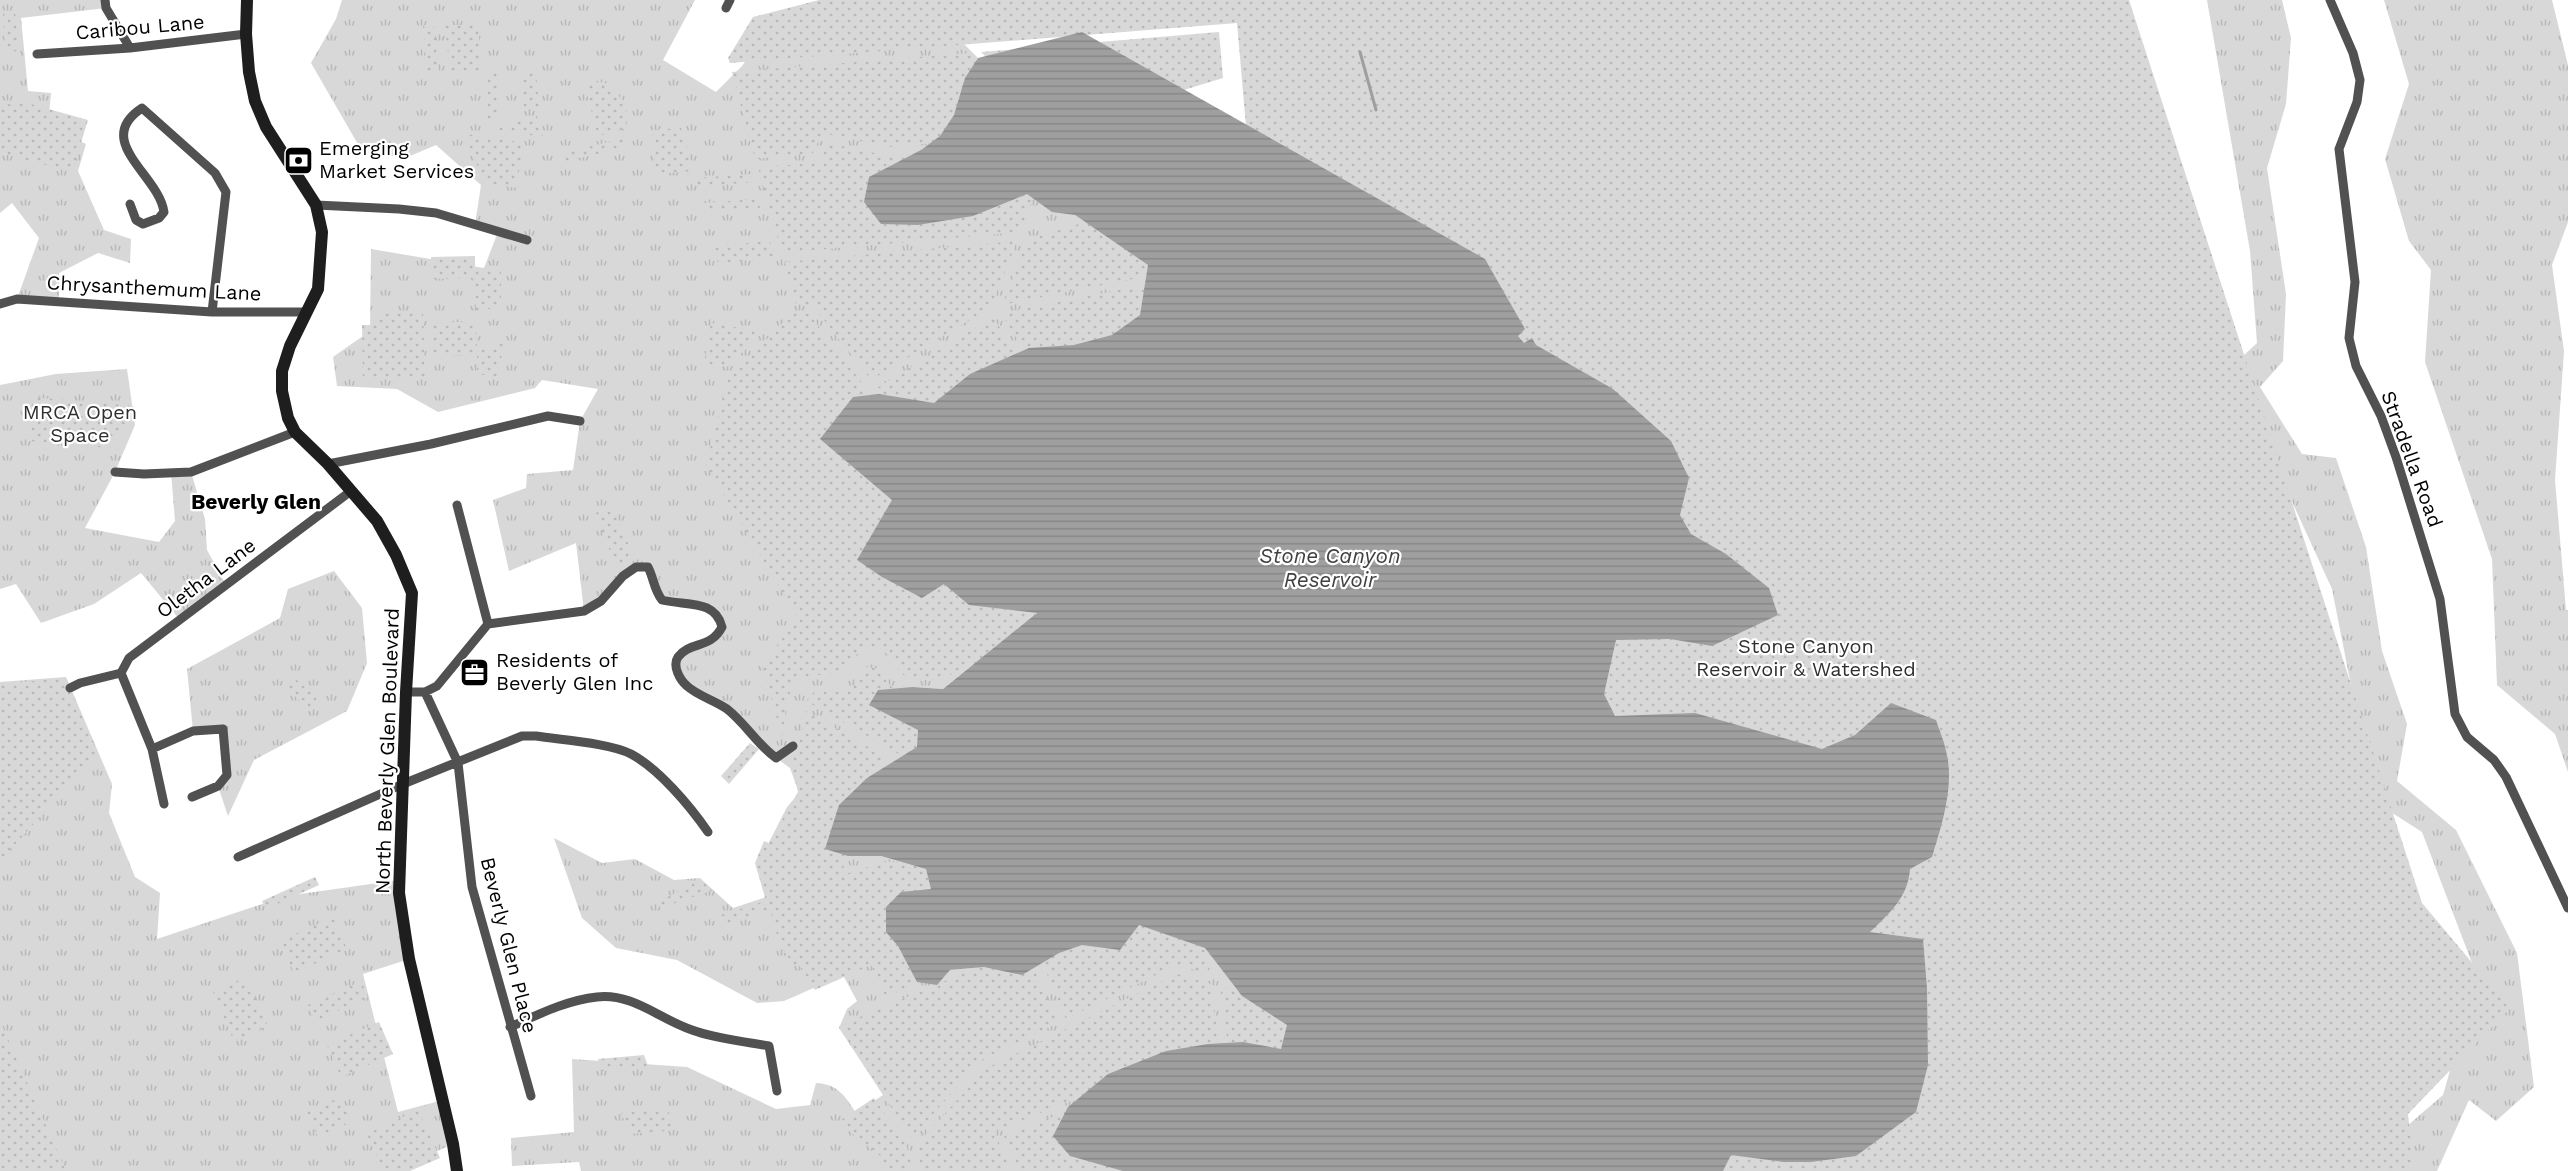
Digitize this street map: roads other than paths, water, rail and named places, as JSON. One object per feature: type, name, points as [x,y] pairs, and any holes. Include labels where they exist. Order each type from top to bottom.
[{"type":"main road","name":"North Beverly Glen Boulevard","points":[[247,0],[246,34],[249,72],[255,101],[266,127],[316,206],[321,232],[322,256],[318,289],[290,346],[282,371],[282,392],[288,418],[295,432],[328,465],[377,521],[396,555],[412,593],[399,893],[409,959],[453,1144],[457,1171]]},
{"type":"street","points":[[105,0],[106,9],[130,48]]},
{"type":"street","name":"Stradella Road","points":[[2330,0],[2353,53],[2360,80],[2357,102],[2339,149],[2355,282],[2349,338],[2356,366],[2381,416],[2396,457],[2440,599],[2455,714],[2467,737],[2494,760],[2506,777],[2568,908]]},
{"type":"street","name":"Caribou Lane","points":[[37,54],[130,48],[246,34]]},
{"type":"street","points":[[130,204],[136,220],[143,224],[159,218],[164,212],[158,192],[130,157],[124,145],[125,129],[130,115],[142,108],[215,173],[226,192],[212,312]]},
{"type":"street","points":[[316,206],[399,209],[435,213],[527,240]]},
{"type":"street","name":"Chrysanthemum Lane","points":[[0,304],[17,298],[212,312],[306,312]]},
{"type":"street","points":[[328,465],[431,444],[548,416],[580,421]]},
{"type":"street","points":[[115,472],[144,474],[191,472],[295,432]]},
{"type":"street","name":"Oletha Lane","points":[[121,673],[129,658],[351,490]]},
{"type":"street","points":[[457,505],[488,624]]},
{"type":"street","points":[[406,692],[425,692],[437,686],[488,624],[584,611],[601,601],[630,571],[636,567],[648,567],[655,591],[662,600],[708,607],[719,615],[722,627],[718,636],[707,644],[680,655],[676,661],[677,670],[686,685],[729,711],[762,748],[776,758],[793,746]]},
{"type":"street","points":[[70,688],[80,683],[121,673],[152,749],[164,804]]},
{"type":"street","name":"Beverly Glen Place","points":[[425,692],[458,763],[472,887],[531,1095]]},
{"type":"street","points":[[152,749],[193,731],[223,729],[227,775],[218,786],[192,797]]},
{"type":"street","points":[[238,857],[403,784],[522,736],[536,736],[618,749],[639,759],[692,809],[708,832]]},
{"type":"street","points":[[510,1027],[577,1001],[597,997],[616,997],[633,1001],[689,1030],[769,1046],[777,1091]]},
{"type":"water","name":"Stone Canyon Reservoir","points":[[1082,32],[1485,259],[1525,329],[1518,336],[1524,343],[1532,338],[1536,345],[1613,389],[1671,441],[1689,478],[1680,515],[1691,534],[1726,554],[1769,588],[1778,615],[1712,646],[1670,639],[1616,640],[1604,694],[1615,716],[1695,713],[1822,749],[1855,735],[1891,703],[1936,720],[1945,747],[1949,777],[1946,804],[1932,857],[1910,869],[1906,888],[1897,904],[1870,932],[1923,939],[1927,988],[1928,1065],[1916,1112],[1856,1156],[1811,1162],[1783,1162],[1731,1155],[1723,1171],[1123,1171],[1070,1156],[1053,1136],[1068,1107],[1108,1074],[1166,1051],[1208,1044],[1243,1042],[1281,1049],[1287,1025],[1242,996],[1205,948],[1139,925],[1120,950],[1082,945],[1059,953],[1022,975],[984,967],[950,970],[937,985],[917,982],[898,946],[886,932],[886,907],[901,892],[931,889],[926,869],[881,856],[848,856],[825,849],[839,805],[867,778],[917,747],[918,730],[869,705],[878,690],[913,687],[943,689],[1037,613],[969,605],[944,584],[922,598],[882,577],[857,560],[892,500],[820,439],[853,397],[879,394],[934,403],[970,374],[1029,348],[1074,345],[1112,335],[1140,315],[1148,265],[1075,215],[1052,212],[1027,194],[973,216],[918,225],[881,224],[864,202],[869,177],[921,150],[940,136],[954,115],[965,78],[978,58]]},
{"type":"waterway","points":[[1360,52],[1376,110]]},
{"type":"place","name":"Emerging Market Services","points":[[298,160]]},
{"type":"place","name":"Residents of Beverly Glen Inc","points":[[475,672]]},
{"type":"district","name":"Beverly Glen","points":[[256,501]]},
{"type":"park label","name":"MRCA Open Space","points":[[80,424]]},
{"type":"park label","name":"Stone Canyon Reservoir & Watershed","points":[[1806,658]]}]
